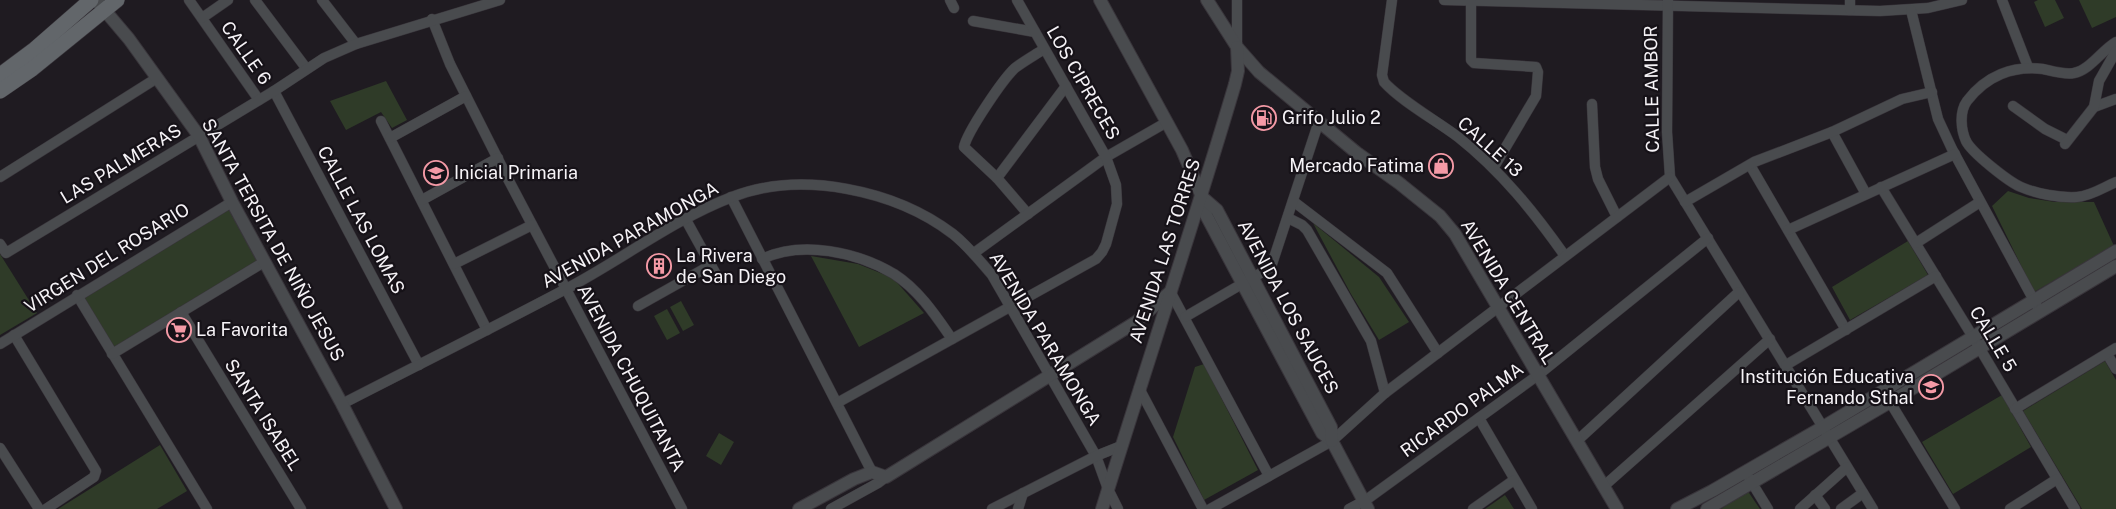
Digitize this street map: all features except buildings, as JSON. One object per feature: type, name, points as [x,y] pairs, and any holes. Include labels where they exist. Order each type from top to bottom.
[{"type":"main road","points":[[0,75],[35,49],[91,0]]},
{"type":"main road","points":[[0,91],[32,69],[100,5],[117,0]]},
{"type":"street","name":"CALLE 6","points":[[189,0],[259,100]]},
{"type":"street","points":[[202,18],[228,0]]},
{"type":"street","points":[[255,0],[306,68]]},
{"type":"street","points":[[322,0],[356,44]]},
{"type":"street","name":"LAS PALMERAS","points":[[3,248],[199,136],[274,91],[306,68],[356,44],[432,19],[500,0]]},
{"type":"street","name":"LOS CIPRECES","points":[[1011,307],[1096,259],[1102,252],[1117,204],[1116,185],[1106,156],[1017,0]]},
{"type":"street","name":"AVENIDA LOS SAUCES","points":[[1100,0],[1182,150],[1202,197],[1206,215],[1249,280],[1322,433],[1332,441],[1366,505]]},
{"type":"street","name":"AVENIDA CENTRAL","points":[[1207,0],[1237,47],[1259,72],[1357,153],[1440,216],[1455,234],[1617,509]]},
{"type":"street","name":"AVENIDA LAS TORRES","points":[[1102,509],[1170,291],[1202,197],[1237,79],[1237,0]]},
{"type":"street","name":"CALLE 13","points":[[1392,0],[1382,79],[1387,86],[1458,137],[1494,167],[1533,211],[1565,256]]},
{"type":"street","points":[[1444,0],[1850,5],[1911,10],[1927,4],[1962,0]]},
{"type":"street","points":[[2002,0],[2028,67]]},
{"type":"street","points":[[1470,1],[1472,60],[1474,63],[1536,67],[1538,72],[1536,96],[1494,167]]},
{"type":"street","name":"CALLE AMBOR","points":[[1668,4],[1666,132],[1670,177]]},
{"type":"street","name":"SANTA TERSITA DE NIÑO JESUS","points":[[100,5],[129,39],[199,136],[232,202],[342,404],[396,509]]},
{"type":"street","points":[[1911,10],[1938,118],[1980,202],[2040,311]]},
{"type":"street","name":"AVENIDA CHUQUITANTA","points":[[432,19],[450,64],[466,96],[565,290],[682,509]]},
{"type":"street","points":[[973,21],[1035,32]]},
{"type":"street","points":[[2116,42],[2105,49],[2090,65],[2074,73],[2028,67],[1998,74],[1983,85],[1966,102],[1961,121],[1966,141],[1971,148],[2002,175],[2021,187],[2051,195],[2077,197],[2088,195],[2116,182]]},
{"type":"street","points":[[1028,214],[997,178],[966,151],[964,147],[965,142],[996,93],[1014,69],[1044,49]]},
{"type":"street","points":[[2013,106],[2066,142],[2094,107],[2099,81],[2116,51]]},
{"type":"street","points":[[0,177],[157,78]]},
{"type":"street","points":[[997,178],[1066,86]]},
{"type":"street","name":"CALLE LAS LOMAS","points":[[274,91],[419,365]]},
{"type":"street","points":[[1685,202],[1750,165],[1832,132],[1902,99],[1932,92]]},
{"type":"street","points":[[390,138],[466,96]]},
{"type":"street","points":[[2094,107],[2116,99]]},
{"type":"street","points":[[1592,104],[1595,167],[1598,179],[1617,217]]},
{"type":"street","points":[[381,121],[487,330]]},
{"type":"street","points":[[1184,317],[1272,267],[1319,121]]},
{"type":"street","points":[[974,254],[1106,156],[1167,122]]},
{"type":"street","points":[[1832,132],[1866,194]]},
{"type":"street","points":[[1788,230],[1955,154]]},
{"type":"street","points":[[422,200],[498,158]]},
{"type":"street","points":[[1750,165],[1846,330]]},
{"type":"street","points":[[1210,509],[1332,441],[1385,393],[1670,177],[1873,509]]},
{"type":"street","name":"AVENIDA PARAMONGA","points":[[342,404],[565,290],[686,220],[731,198],[754,190],[805,184],[889,199],[938,224],[954,235],[974,254],[992,275],[1096,456],[1108,489],[1118,509]]},
{"type":"street","name":"CALLE 5","points":[[1881,188],[1976,342],[2075,509]]},
{"type":"street","points":[[731,198],[872,472],[886,477]]},
{"type":"street","points":[[1293,200],[1387,273],[1438,353]]},
{"type":"street","name":"VIRGEN DEL ROSARIO","points":[[0,344],[77,295],[232,202]]},
{"type":"street","points":[[1916,243],[1980,202]]},
{"type":"street","points":[[1288,218],[1302,225],[1307,230],[1371,341],[1385,393]]},
{"type":"street","points":[[686,220],[718,278]]},
{"type":"street","points":[[454,264],[532,225]]},
{"type":"street","name":"RICARDO PALMA","points":[[1349,509],[1366,505],[1538,375],[1708,238]]},
{"type":"street","points":[[762,259],[775,253],[792,250],[815,250],[841,254],[873,264],[895,275],[913,290],[930,308],[952,339]]},
{"type":"street","points":[[1826,432],[1890,402],[2034,300],[2116,251]]},
{"type":"street","points":[[112,354],[264,262]]},
{"type":"street","points":[[638,306],[712,265]]},
{"type":"street","points":[[1677,509],[1749,477],[1976,342],[2040,311],[2116,266]]},
{"type":"street","points":[[1786,365],[1936,276]]},
{"type":"street","points":[[831,509],[878,483],[1136,322],[1170,291],[1269,476]]},
{"type":"street","points":[[1578,440],[1739,292]]},
{"type":"street","points":[[77,295],[207,509]]},
{"type":"street","points":[[837,403],[1011,307]]},
{"type":"street","name":"SANTA ISABEL","points":[[181,312],[302,509]]},
{"type":"street","points":[[14,335],[96,471],[94,477],[46,509]]},
{"type":"street","points":[[1604,486],[1770,339]]},
{"type":"street","points":[[2015,409],[2111,351],[2116,369]]},
{"type":"street","points":[[1139,388],[1203,509]]},
{"type":"street","points":[[1890,402],[1955,509]]},
{"type":"street","points":[[1479,418],[1532,509]]},
{"type":"street","points":[[992,509],[1096,456],[1121,446]]},
{"type":"street","points":[[0,448],[39,509]]},
{"type":"street","points":[[1800,509],[1847,467]]},
{"type":"street","points":[[799,509],[872,472]]},
{"type":"street","points":[[1707,509],[1749,477]]},
{"type":"street","points":[[1749,477],[1768,509]]},
{"type":"street","points":[[2010,509],[2057,479]]},
{"type":"street","points":[[1473,509],[1514,480]]},
{"type":"street","points":[[1018,509],[1022,493]]},
{"type":"street","points":[[1841,509],[1863,493]]},
{"type":"street","points":[[1815,495],[1826,509]]},
{"type":"green space","points":[[2038,0],[2055,0],[2064,18],[2045,27],[2034,2]]},
{"type":"green space","points":[[2079,0],[2116,0],[2116,17],[2092,28]]},
{"type":"green space","points":[[386,81],[407,120],[392,128],[381,112],[346,130],[330,101]]},
{"type":"green space","points":[[2008,191],[2029,198],[2055,202],[2094,202],[2114,246],[2034,292],[1992,206]]},
{"type":"green space","points":[[230,207],[259,260],[113,349],[83,297]]},
{"type":"green space","points":[[1313,223],[1379,277],[1409,322],[1379,340],[1351,294]]},
{"type":"green space","points":[[1908,241],[1928,275],[1850,320],[1832,287]]},
{"type":"green space","points":[[0,254],[37,313],[0,335]]},
{"type":"green space","points":[[811,256],[858,264],[893,278],[924,313],[859,347]]},
{"type":"green space","points":[[681,301],[694,325],[683,331],[670,307]]},
{"type":"green space","points":[[667,309],[680,333],[667,340],[654,316]]},
{"type":"green space","points":[[2105,361],[2116,380],[2116,509],[2082,509],[2023,411]]},
{"type":"green space","points":[[1204,364],[1258,470],[1204,500],[1173,437],[1195,367]]},
{"type":"green space","points":[[2002,395],[2031,447],[1953,494],[1922,442]]},
{"type":"green space","points":[[719,433],[734,442],[721,465],[706,456]]},
{"type":"green space","points":[[160,445],[187,491],[157,509],[58,509]]},
{"type":"green space","points":[[1747,490],[1760,509],[1721,509]]},
{"type":"green space","points":[[1505,495],[1514,509],[1485,509]]},
{"type":"place","name":"Grifo Julio 2","points":[[1264,118]]},
{"type":"place","name":"Mercado Fatima","points":[[1441,166]]},
{"type":"place","name":"Inicial Primaria","points":[[436,173]]},
{"type":"place","name":"La Rivera de San Diego","points":[[659,266]]},
{"type":"place","name":"La Favorita","points":[[179,330]]},
{"type":"place","name":"Institución Educativa Fernando Sthal","points":[[1931,387]]}]
